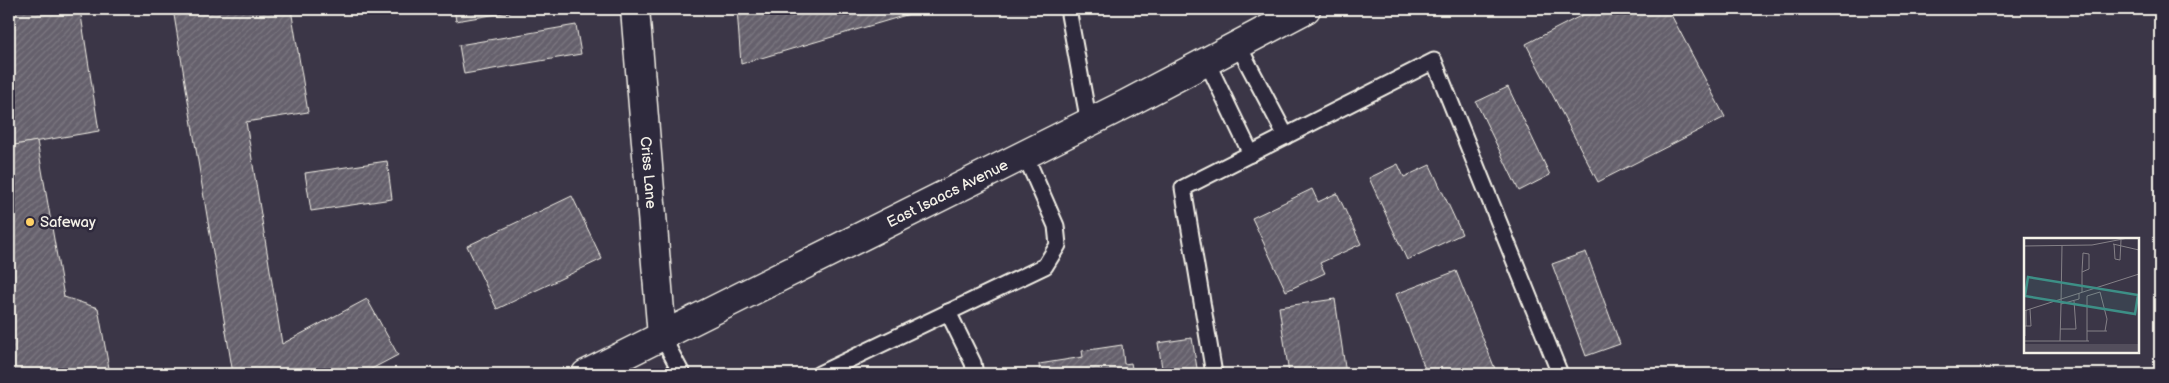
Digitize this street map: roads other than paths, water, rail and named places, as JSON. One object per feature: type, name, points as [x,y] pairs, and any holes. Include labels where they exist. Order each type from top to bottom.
[{"type":"main road","name":"Criss Lane","points":[[635,9],[662,336]]},
{"type":"main road","name":"East Isaacs Avenue","points":[[586,374],[1089,123],[1306,9]]},
{"type":"lane","points":[[1068,9],[1089,123]]},
{"type":"lane","points":[[1238,45],[1286,136]]},
{"type":"lane","points":[[1214,374],[1183,188],[1434,61],[1560,374]]},
{"type":"lane","points":[[1207,62],[1250,154]]},
{"type":"lane","points":[[819,374],[1045,266],[1058,245],[1056,226],[1025,155]]},
{"type":"lane","points":[[948,312],[973,363],[975,374]]},
{"type":"lane","points":[[662,336],[682,374]]},
{"type":"place","name":"Safeway","points":[[30,222]]}]
